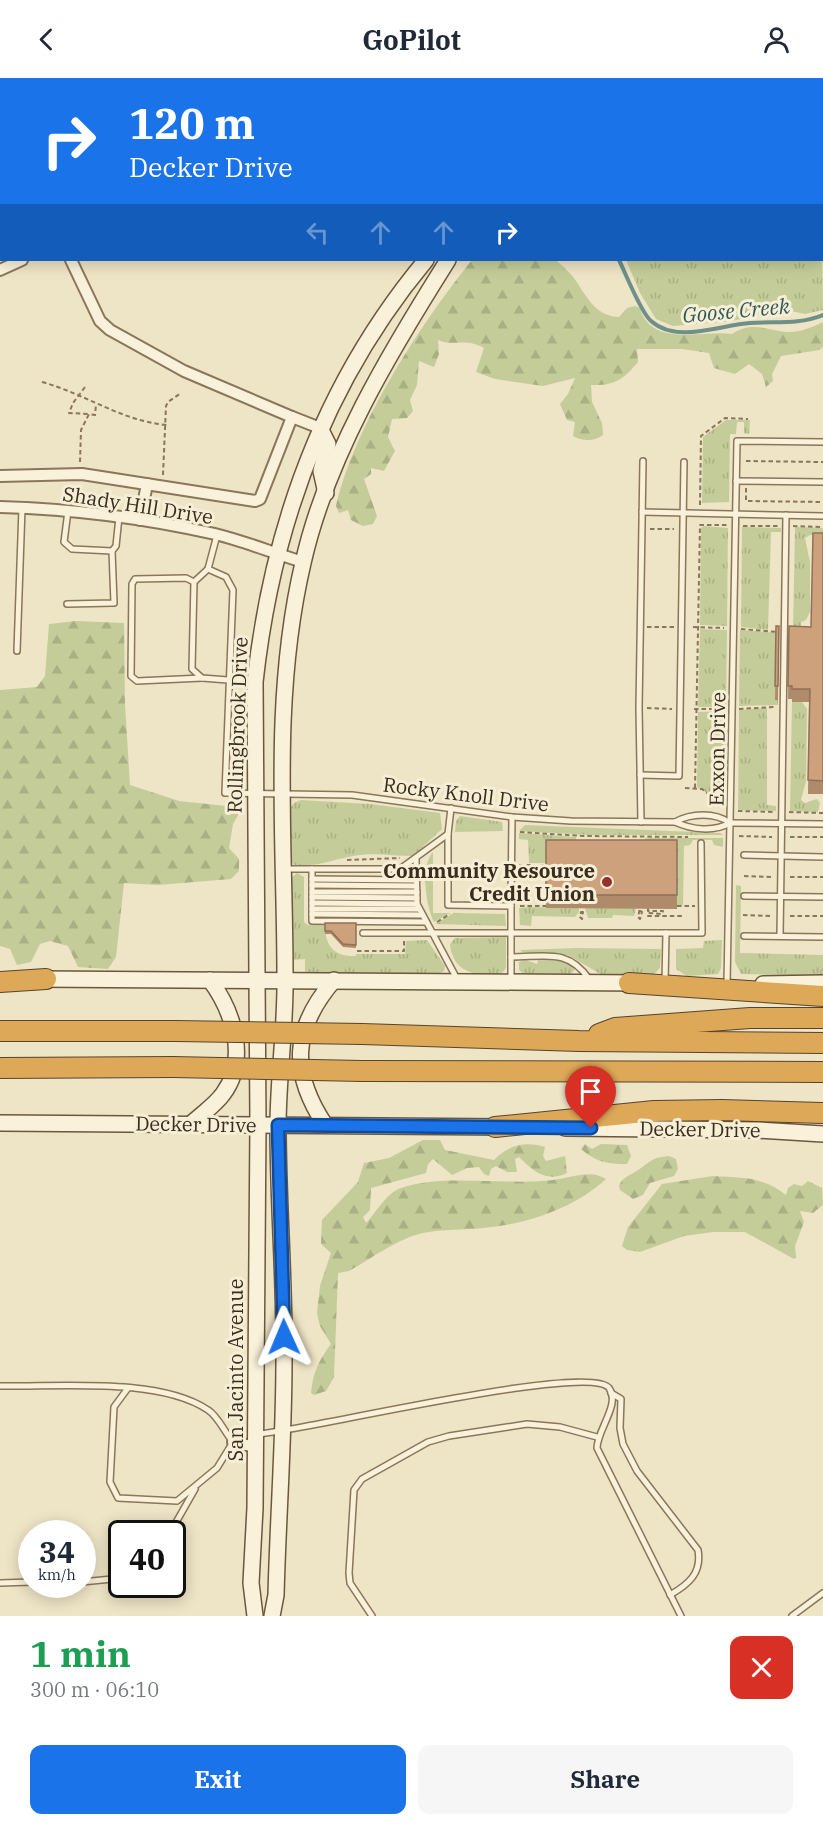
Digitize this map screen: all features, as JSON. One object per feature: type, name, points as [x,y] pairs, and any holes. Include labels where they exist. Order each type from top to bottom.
[{"type":"highway","points":[[0,980],[46,979]]},
{"type":"highway","points":[[629,983],[823,996]]},
{"type":"highway","points":[[579,1041],[615,1028],[750,1018],[823,1018]]},
{"type":"highway","points":[[0,1030],[362,1034],[579,1041],[823,1043]]},
{"type":"highway","points":[[0,1068],[173,1067],[362,1071],[823,1072]]},
{"type":"highway","points":[[495,1127],[654,1111],[823,1113]]},
{"type":"main road","name":"Rollingbrook Drive","points":[[258,1124],[254,795],[255,682],[262,617],[277,554],[320,428],[386,313],[422,261]]},
{"type":"main road","points":[[272,1616],[284,1360],[278,1125],[286,980],[281,795],[284,673],[303,562],[326,493],[362,408],[395,344],[447,261]]},
{"type":"main road","points":[[320,428],[328,444],[321,471],[326,493]]},
{"type":"main road","points":[[46,979],[823,983]]},
{"type":"main road","points":[[192,1123],[224,1094],[236,1055],[236,1035],[231,1015],[223,996],[210,980]]},
{"type":"main road","points":[[325,1125],[308,1100],[300,1062],[308,1018],[319,997],[334,980]]},
{"type":"main road","name":"Decker Drive","points":[[0,1123],[758,1130],[823,1134]]},
{"type":"main road","name":"San Jacinto Avenue","points":[[255,1616],[251,1583],[256,1441],[258,1124]]},
{"type":"street","points":[[0,270],[20,261]]},
{"type":"street","points":[[71,261],[100,321],[110,330],[184,371],[320,428]]},
{"type":"street","points":[[422,261],[438,275]]},
{"type":"street","points":[[0,476],[78,474],[255,501],[260,499],[292,417]]},
{"type":"street","points":[[140,520],[147,484]]},
{"type":"street","name":"Shady Hill Drive","points":[[0,507],[68,511],[140,520],[217,535],[303,562]]},
{"type":"street","points":[[233,1442],[256,1441]]},
{"type":"lane","name":"Exxon Drive","points":[[727,984],[737,441],[823,442]]},
{"type":"lane","points":[[641,822],[639,708],[643,462]]},
{"type":"lane","points":[[640,775],[679,776],[684,462]]},
{"type":"lane","points":[[736,481],[823,482]]},
{"type":"lane","points":[[17,651],[22,508]]},
{"type":"lane","points":[[68,511],[64,542],[67,547],[112,551]]},
{"type":"lane","points":[[642,512],[823,516]]},
{"type":"lane","points":[[780,936],[786,515]]},
{"type":"lane","points":[[67,604],[114,603],[112,551],[116,546],[119,517]]},
{"type":"lane","points":[[202,678],[192,669],[194,582],[208,569],[217,535]]},
{"type":"lane","points":[[208,569],[226,577],[232,590],[229,681]]},
{"type":"lane","points":[[194,582],[186,578],[135,579],[132,584],[130,676],[137,681],[202,678],[255,682]]},
{"type":"lane","name":"Rocky Knoll Drive","points":[[229,681],[225,793],[352,795],[512,817],[675,822],[687,828],[721,828],[730,823],[720,816],[686,816],[675,822]]},
{"type":"lane","points":[[451,808],[448,834],[448,906],[511,906]]},
{"type":"lane","points":[[511,982],[512,817]]},
{"type":"lane","points":[[730,823],[823,824]]},
{"type":"lane","points":[[284,869],[400,869],[448,834]]},
{"type":"lane","points":[[363,933],[702,933],[700,840]]},
{"type":"lane","points":[[744,855],[823,857]]},
{"type":"lane","points":[[416,859],[418,898],[425,922],[458,981]]},
{"type":"lane","points":[[312,869],[312,921],[425,922]]},
{"type":"lane","points":[[744,896],[823,897]]},
{"type":"lane","points":[[312,897],[418,898]]},
{"type":"lane","points":[[312,897],[418,898]]},
{"type":"lane","points":[[312,897],[418,898]]},
{"type":"lane","points":[[312,897],[418,898]]},
{"type":"lane","points":[[665,983],[666,933]]},
{"type":"lane","points":[[744,936],[823,937]]},
{"type":"lane","points":[[511,957],[567,958],[577,963],[592,982]]},
{"type":"lane","points":[[256,1441],[325,1422],[512,1389],[604,1384],[611,1393],[613,1401],[597,1437],[597,1448],[681,1616]]},
{"type":"lane","points":[[0,1386],[128,1388],[171,1392],[209,1410],[233,1442],[217,1468],[177,1501],[118,1498],[110,1482],[114,1407],[128,1388]]},
{"type":"lane","points":[[611,1393],[616,1395],[623,1404],[621,1435],[637,1471],[698,1550],[699,1560],[696,1573],[690,1582],[670,1595]]},
{"type":"lane","points":[[372,1616],[351,1583],[349,1574],[354,1490],[362,1479],[428,1442],[449,1436],[527,1424],[561,1427],[597,1437]]},
{"type":"lane","points":[[177,1520],[197,1485]]},
{"type":"lane","points":[[0,1582],[18,1582]]},
{"type":"lane","points":[[792,1616],[823,1593]]},
{"type":"path","points":[[42,382],[65,388],[96,405],[148,424],[167,425]]},
{"type":"path","points":[[85,387],[70,407],[69,413],[95,415],[96,405]]},
{"type":"path","points":[[164,487],[168,402],[181,393]]},
{"type":"path","points":[[78,474],[81,430],[89,414]]},
{"type":"path","points":[[695,788],[701,436],[725,418],[748,419]]},
{"type":"path","points":[[746,461],[823,462]]},
{"type":"path","points":[[700,525],[728,525]]},
{"type":"path","points":[[743,525],[783,526]]},
{"type":"path","points":[[793,526],[823,526]]},
{"type":"path","points":[[642,529],[674,529]]},
{"type":"path","points":[[640,626],[674,627]]},
{"type":"path","points":[[693,627],[727,628]]},
{"type":"path","points":[[740,628],[780,632]]},
{"type":"path","points":[[739,709],[778,707]]},
{"type":"path","points":[[639,708],[672,709]]},
{"type":"path","points":[[695,709],[726,709]]},
{"type":"path","points":[[685,788],[702,789],[712,797],[714,810],[720,806]]},
{"type":"path","points":[[738,811],[777,812]]},
{"type":"path","points":[[786,812],[823,813]]},
{"type":"path","points":[[512,831],[700,840]]},
{"type":"path","points":[[583,836],[583,842]]},
{"type":"path","points":[[640,836],[640,845]]},
{"type":"path","points":[[730,836],[776,837]]},
{"type":"path","points":[[786,837],[823,837]]},
{"type":"path","points":[[519,865],[546,865]]},
{"type":"path","points":[[744,876],[776,877]]},
{"type":"path","points":[[784,877],[823,877]]},
{"type":"path","points":[[435,923],[451,914],[453,905]]},
{"type":"path","points":[[511,906],[546,906]]},
{"type":"path","points":[[677,906],[702,906]]},
{"type":"path","points":[[648,908],[648,911],[663,911],[662,914],[648,914],[648,916],[682,916]]},
{"type":"path","points":[[742,915],[776,916]]},
{"type":"path","points":[[784,916],[823,916]]},
{"type":"path","points":[[357,951],[404,951],[404,940]]},
{"type":"green space","points":[[471,261],[557,261],[572,275],[593,305],[611,316],[619,317],[627,308],[635,306],[640,308],[646,320],[655,328],[679,335],[732,334],[753,327],[791,332],[823,322],[823,346],[820,350],[781,356],[772,374],[773,381],[766,387],[762,374],[749,364],[735,374],[714,368],[709,353],[682,349],[637,349],[638,362],[618,381],[591,385],[592,402],[602,423],[603,435],[588,440],[573,436],[575,422],[567,420],[560,404],[568,394],[575,378],[543,386],[495,379],[476,372],[484,348],[471,343],[449,343],[438,340],[439,354],[434,367],[419,361],[417,385],[410,400],[413,411],[407,418],[392,419],[388,437],[395,451],[384,471],[371,468],[371,474],[364,479],[377,516],[373,524],[363,526],[351,520],[348,510],[339,513],[336,506],[345,474],[358,442],[392,377]]},
{"type":"green space","points":[[626,261],[822,261],[823,310],[805,314],[781,309],[732,321],[673,326],[656,319],[640,293]]},
{"type":"green space","points":[[726,420],[750,420],[749,434],[744,433],[744,422],[737,422],[736,434],[730,434],[729,502],[702,503],[703,437]]},
{"type":"green space","points":[[704,526],[728,528],[727,626],[700,625],[701,528]]},
{"type":"green space","points":[[742,527],[781,528],[781,532],[771,532],[768,630],[741,627]]},
{"type":"green space","points":[[795,527],[823,528],[823,535],[810,535],[805,538],[810,562],[810,612],[806,620],[801,622],[801,633],[793,630]]},
{"type":"green space","points":[[76,621],[124,623],[125,705],[130,785],[179,801],[236,807],[240,812],[233,824],[229,848],[239,859],[239,871],[231,879],[158,885],[124,883],[116,957],[108,969],[78,967],[68,946],[50,941],[40,944],[31,962],[17,965],[10,949],[0,946],[0,690],[37,687],[45,676],[49,624]]},
{"type":"green space","points":[[700,629],[727,630],[726,707],[698,707]]},
{"type":"green space","points":[[740,630],[779,633],[775,699],[778,700],[778,705],[739,706]]},
{"type":"green space","points":[[792,702],[802,702],[807,709],[806,781],[801,800],[805,803],[817,799],[820,803],[818,812],[790,811]]},
{"type":"green space","points":[[767,708],[767,805],[776,806],[776,811],[738,810],[739,710]]},
{"type":"green space","points":[[727,711],[724,799],[717,799],[697,787],[698,712]]},
{"type":"green space","points":[[301,800],[370,804],[440,813],[442,829],[413,856],[360,855],[318,864],[294,865],[290,861],[289,810],[294,803]]},
{"type":"green space","points":[[460,816],[502,822],[503,831],[455,832],[456,821]]},
{"type":"green space","points":[[525,825],[720,833],[723,835],[590,835],[519,831]]},
{"type":"green space","points":[[519,833],[576,837],[576,845],[546,863],[529,863],[528,840],[519,839]]},
{"type":"green space","points":[[645,838],[723,838],[723,847],[714,845],[712,840],[693,840],[690,845],[684,846],[683,905],[677,905],[677,854],[645,853]]},
{"type":"green space","points":[[433,852],[433,913],[450,913],[434,922],[429,907],[425,876],[429,858]]},
{"type":"green space","points":[[297,873],[304,877],[304,922],[308,925],[325,925],[327,939],[332,949],[348,956],[405,954],[406,941],[427,940],[445,966],[444,971],[438,974],[305,973],[305,959],[294,960],[293,957],[291,878]]},
{"type":"green space","points":[[736,885],[741,886],[740,953],[823,955],[823,976],[741,974],[735,962]]},
{"type":"green space","points":[[519,908],[579,908],[579,912],[575,917],[532,916],[531,926],[520,925]]},
{"type":"green space","points":[[585,908],[636,908],[634,916],[613,915],[612,918],[588,918]]},
{"type":"green space","points":[[454,913],[505,914],[506,926],[435,924]]},
{"type":"green space","points":[[506,937],[506,968],[499,974],[481,975],[468,971],[458,964],[451,952],[450,944],[455,938]]},
{"type":"green space","points":[[722,940],[721,968],[718,974],[687,976],[676,969],[676,949],[703,948],[704,941]]},
{"type":"green space","points":[[661,949],[660,968],[652,976],[602,975],[568,955],[520,950]]},
{"type":"green space","points":[[526,960],[537,964],[538,960],[564,961],[577,967],[570,975],[525,975],[519,970],[519,962]]},
{"type":"green space","points":[[423,1140],[440,1140],[445,1150],[494,1160],[511,1148],[538,1145],[545,1147],[543,1156],[546,1161],[565,1156],[567,1173],[553,1177],[540,1174],[519,1157],[515,1159],[517,1172],[507,1172],[496,1166],[491,1169],[489,1176],[484,1174],[479,1167],[467,1168],[452,1175],[433,1159],[428,1164],[426,1173],[371,1188],[370,1210],[363,1217],[366,1223],[391,1194],[401,1188],[418,1184],[456,1180],[516,1182],[553,1180],[587,1174],[606,1179],[579,1199],[533,1219],[500,1226],[423,1233],[394,1244],[349,1271],[338,1273],[334,1377],[326,1391],[314,1395],[311,1393],[315,1372],[331,1344],[320,1326],[317,1313],[320,1286],[331,1253],[321,1244],[322,1220],[358,1182],[364,1163],[389,1158]]},
{"type":"green space","points":[[585,1144],[592,1149],[601,1144],[627,1145],[631,1156],[627,1164],[602,1161],[581,1149]]},
{"type":"green space","points":[[669,1156],[676,1159],[678,1169],[674,1176],[650,1183],[643,1195],[633,1199],[620,1190],[619,1185],[626,1177],[655,1159]]},
{"type":"green space","points":[[713,1176],[760,1181],[786,1195],[788,1188],[794,1184],[802,1186],[808,1181],[822,1188],[823,1205],[813,1213],[800,1211],[804,1222],[795,1246],[796,1257],[794,1259],[745,1232],[713,1232],[684,1236],[640,1252],[627,1250],[622,1246],[628,1227],[662,1184]]},
{"type":"building","points":[[813,533],[823,533],[823,781],[808,780],[810,689],[792,689],[792,686],[788,686],[789,626],[811,627]]},
{"type":"building","points":[[776,626],[779,626],[778,686],[775,686]]},
{"type":"building","points":[[546,840],[677,840],[677,895],[546,895]]},
{"type":"building","points":[[325,923],[356,923],[356,945],[343,944],[331,931],[325,931]]},
{"type":"waterway","name":"Goose Creek","points":[[619,261],[647,317],[661,328],[673,331],[699,331],[738,324],[796,321],[823,315]]},
{"type":"place","name":"Community Resource Credit Union","points":[[607,882]]},
{"type":"route","points":[[284,1337],[278,1125],[591,1128]]}]
